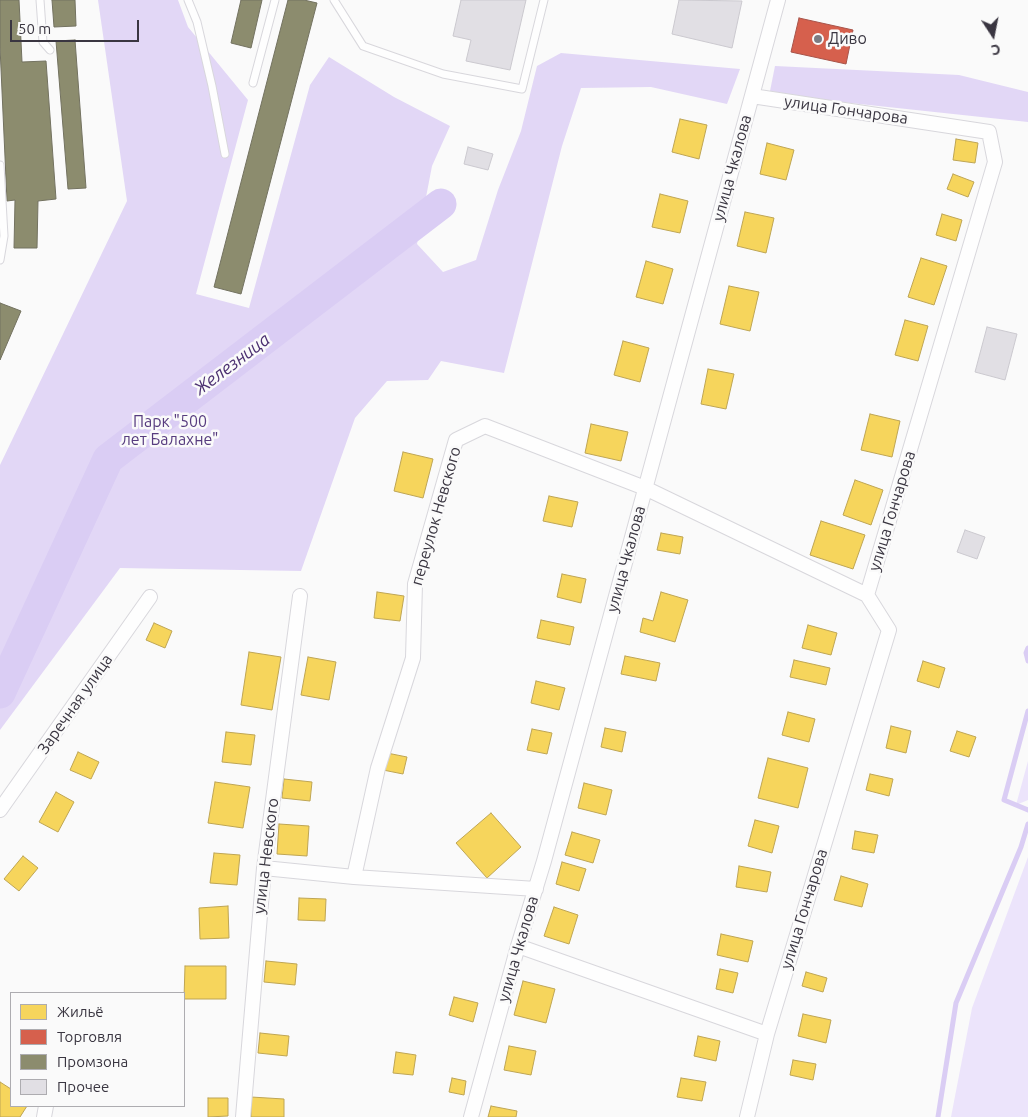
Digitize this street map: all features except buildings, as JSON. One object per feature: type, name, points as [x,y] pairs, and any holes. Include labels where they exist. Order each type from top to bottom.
[{"type":"street","name":"улица Чкалова","points":[[471,1117],[518,946],[536,889],[778,0]]},
{"type":"street","name":"улица Гончарова","points":[[747,1117],[767,1034],[888,630],[867,595],[995,162],[989,132],[752,96]]},
{"type":"street","name":"переулок Невского","points":[[354,877],[378,768],[413,658],[415,584],[456,440],[485,426],[645,488],[867,595]]},
{"type":"street","name":"улица Невского","points":[[243,1117],[264,868],[300,596]]},
{"type":"street","name":"Заречная улица","points":[[0,810],[150,597]]},
{"type":"street","points":[[264,868],[354,877],[536,889]]},
{"type":"street","points":[[518,946],[767,1034]]},
{"type":"lane","points":[[40,0],[43,42],[50,50]]},
{"type":"lane","points":[[188,0],[197,22],[225,154]]},
{"type":"lane","points":[[253,83],[275,0]]},
{"type":"lane","points":[[334,0],[363,46],[443,74],[522,89],[544,0]]},
{"type":"lane","points":[[0,164],[4,236],[0,260]]},
{"type":"shaded area","points":[[1028,761],[1028,800],[1016,805]]},
{"type":"shaded area","points":[[1028,857],[1028,1117],[951,1117],[972,1008]]},
{"type":"green space","name":"Парк \"500 лет Балахне\"","points":[[98,0],[178,0],[188,27],[248,100],[196,294],[249,308],[310,85],[329,57],[394,97],[450,126],[432,166],[417,244],[443,272],[476,260],[498,190],[521,131],[537,66],[561,53],[740,69],[727,104],[651,87],[581,88],[562,146],[504,373],[441,361],[428,380],[387,381],[355,418],[301,571],[120,568],[0,730],[0,465],[127,201]]},
{"type":"green space","points":[[775,66],[959,75],[1028,92],[1028,122],[841,102],[770,91]]},
{"type":"waterway","name":"Железница","points":[[0,693],[108,459],[441,204]]},
{"type":"waterway","points":[[1028,648],[1026,653],[1028,661]]},
{"type":"waterway","points":[[1028,711],[1004,800],[1028,810]]},
{"type":"waterway","points":[[938,1117],[956,1003],[1021,847],[1028,824]]},
{"type":"place","name":"Диво","points":[[818,39]]}]
